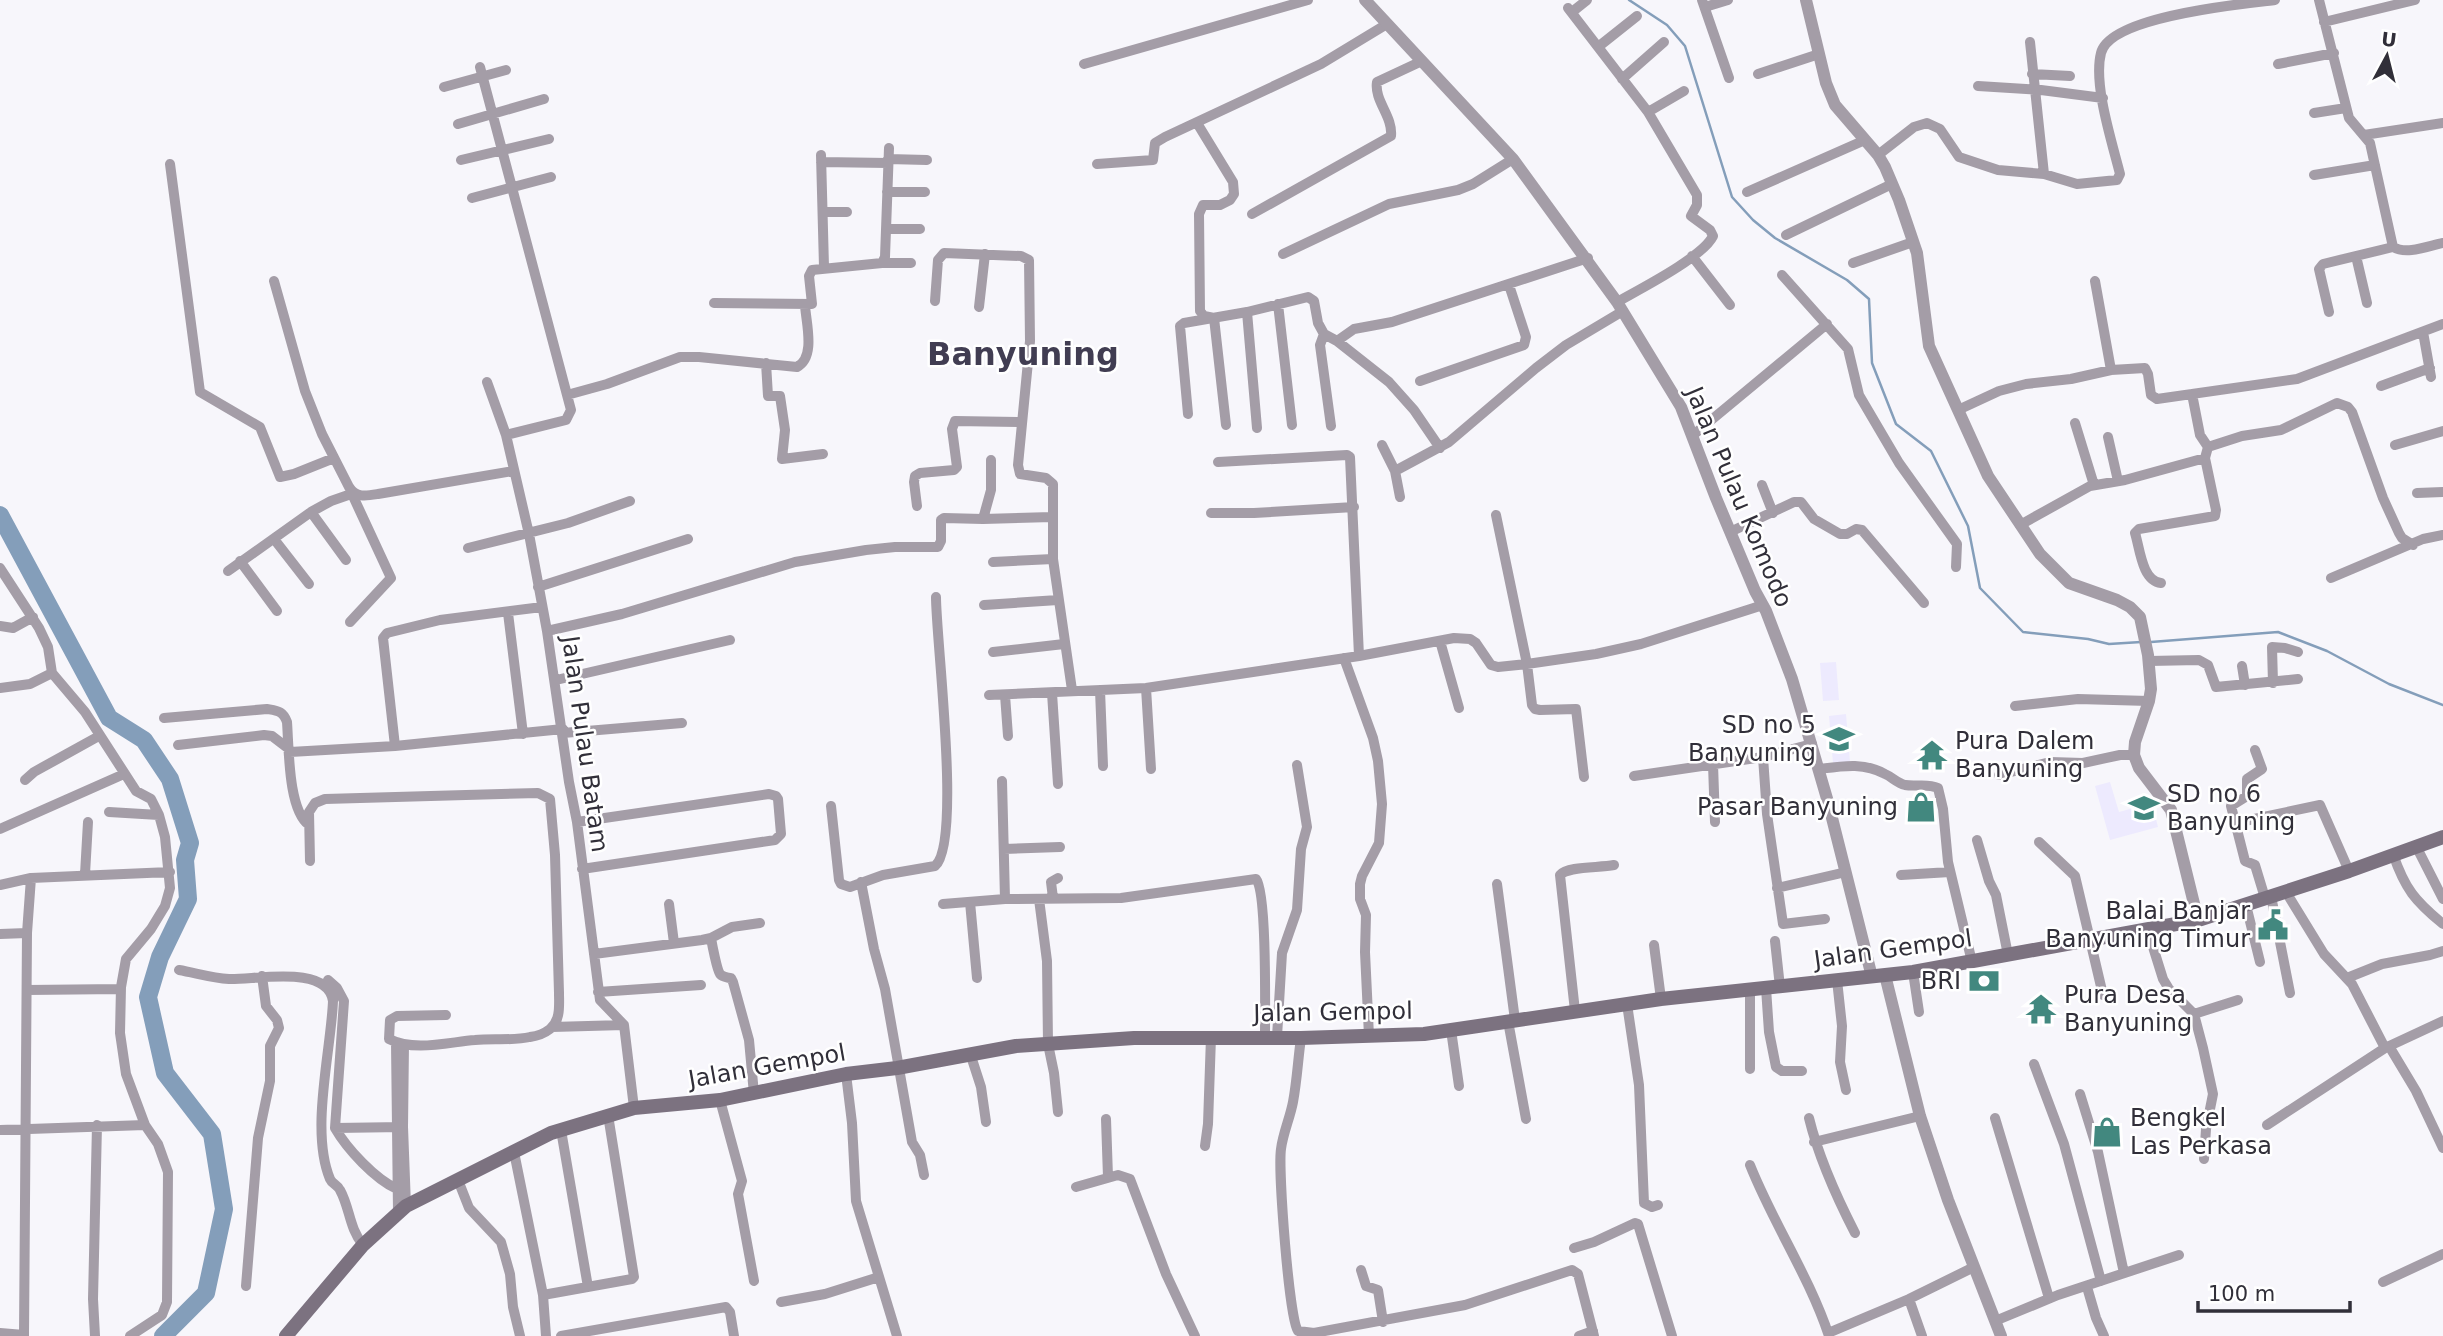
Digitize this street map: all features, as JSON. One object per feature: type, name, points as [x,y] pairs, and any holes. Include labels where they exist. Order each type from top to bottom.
[{"type":"main road","name":"Jalan Gempol","points":[[286,1336],[363,1245],[402,1209],[561,1130],[634,1108],[720,1101],[846,1074],[897,1068],[1016,1046],[1134,1038],[1301,1038],[1451,1030],[1661,999],[1913,972],[2198,920],[2443,837]]},
{"type":"street","points":[[1084,64],[1308,0]]},
{"type":"street","name":"Jalan Pulau Komodo","points":[[1365,0],[1513,159],[1588,258],[1681,407],[1792,679],[1846,872],[1920,1116],[2001,1336]]},
{"type":"street","points":[[1395,471],[1440,448],[1480,418],[1556,352],[1683,264],[1712,240],[1713,233],[1691,216],[1697,205],[1696,195],[1648,112],[1570,10],[1587,0]]},
{"type":"street","points":[[1728,0],[1704,4],[1729,78]]},
{"type":"street","points":[[1806,0],[1826,83],[1835,105],[1878,155],[1892,184],[1913,242],[1929,346],[1988,476],[2040,554],[2069,583],[2117,600],[2140,617],[2149,658],[2149,701],[2135,742],[2134,755],[2139,768],[2171,810],[2198,920]]},
{"type":"street","points":[[1878,155],[1914,127],[1927,123],[1940,129],[1955,154],[1962,160],[1998,170],[2044,174],[2085,185],[2112,182],[2119,178],[2103,99],[2100,55],[2104,44],[2114,35],[2185,12],[2275,0]]},
{"type":"street","points":[[2319,0],[2349,118],[2370,143],[2393,247]]},
{"type":"street","points":[[2324,22],[2415,0]]},
{"type":"street","points":[[1598,47],[1637,16]]},
{"type":"street","points":[[1097,164],[1153,160],[1156,142],[1321,64],[1387,24]]},
{"type":"street","points":[[1622,79],[1664,42]]},
{"type":"street","points":[[2030,42],[2044,174]]},
{"type":"street","points":[[2278,64],[2334,53]]},
{"type":"street","points":[[1758,74],[1819,54]]},
{"type":"street","points":[[1252,214],[1391,136],[1392,127],[1376,90],[1377,82],[1422,61]]},
{"type":"street","points":[[444,87],[481,72],[506,70]]},
{"type":"street","points":[[481,72],[571,410],[566,420],[506,436]]},
{"type":"street","points":[[2032,74],[2070,76]]},
{"type":"street","points":[[1978,86],[2103,99]]},
{"type":"street","points":[[1648,112],[1684,91]]},
{"type":"street","points":[[458,124],[544,99]]},
{"type":"street","points":[[2314,113],[2346,108]]},
{"type":"street","points":[[1197,123],[1234,188],[1230,200],[1220,205],[1203,205],[1199,210],[1200,311],[1204,316],[1213,318]]},
{"type":"street","points":[[2364,135],[2443,123]]},
{"type":"street","points":[[461,160],[549,139]]},
{"type":"street","points":[[1747,192],[1866,140]]},
{"type":"street","points":[[882,263],[885,257],[888,157]]},
{"type":"street","points":[[824,267],[821,159],[888,157],[928,160]]},
{"type":"street","points":[[1283,254],[1389,204],[1458,190],[1473,184],[1513,159]]},
{"type":"street","points":[[170,164],[200,393],[260,427],[280,477],[334,458]]},
{"type":"street","points":[[2314,175],[2375,165]]},
{"type":"street","points":[[472,198],[551,177]]},
{"type":"street","points":[[1786,235],[1892,184]]},
{"type":"street","points":[[887,192],[925,192]]},
{"type":"street","points":[[822,212],[847,212]]},
{"type":"street","points":[[886,229],[920,229]]},
{"type":"street","points":[[1853,263],[1913,242]]},
{"type":"street","points":[[2329,312],[2320,266],[2393,247],[2411,250],[2443,243]]},
{"type":"street","points":[[935,301],[938,260],[941,255],[952,253],[1021,256],[1029,260],[1030,341],[1018,471],[1025,476],[1051,481],[1053,559],[1072,690]]},
{"type":"street","points":[[979,307],[985,254]]},
{"type":"street","points":[[1692,256],[1730,305]]},
{"type":"street","points":[[2356,256],[2367,303]]},
{"type":"street","points":[[1337,341],[1354,329],[1392,323],[1588,258]]},
{"type":"street","points":[[714,303],[812,303],[810,271],[824,267],[911,263]]},
{"type":"street","points":[[1782,275],[1848,349],[1859,395],[1899,463],[1957,544],[1955,567]]},
{"type":"street","points":[[274,281],[300,375],[317,423],[391,578],[350,622]]},
{"type":"street","points":[[2095,281],[2111,370]]},
{"type":"street","points":[[1420,381],[1524,345],[1526,337],[1509,285]]},
{"type":"street","points":[[1188,414],[1180,326],[1305,297],[1312,299],[1318,323],[1324,334],[1389,382],[1440,448]]},
{"type":"street","points":[[567,395],[619,380],[680,357],[797,367],[804,363],[808,353],[805,304]]},
{"type":"street","points":[[1279,304],[1292,425]]},
{"type":"street","points":[[1247,312],[1257,428]]},
{"type":"street","points":[[1213,318],[1226,425]]},
{"type":"street","points":[[1692,436],[1827,324]]},
{"type":"street","points":[[1958,410],[2012,388],[2111,370],[2145,368],[2151,395],[2157,399],[2297,380],[2443,324]]},
{"type":"street","points":[[2381,386],[2430,373],[2423,332]]},
{"type":"street","points":[[1324,334],[1320,345],[1331,426]]},
{"type":"street","points":[[766,363],[768,396],[780,396],[785,429],[782,459],[822,454]]},
{"type":"street","name":"Jalan Pulau Batam","points":[[487,382],[506,436],[529,534],[556,680],[598,992],[601,1004],[624,1025]]},
{"type":"street","points":[[2161,583],[2148,576],[2136,533],[2139,529],[2215,516],[2216,510],[2192,394]]},
{"type":"street","points":[[2020,525],[2094,485],[2118,481],[2206,452],[2242,436],[2281,429],[2337,403],[2348,407],[2352,412],[2399,533],[2413,545]]},
{"type":"street","points":[[917,506],[915,476],[920,473],[954,470],[957,467],[952,429],[955,421],[1021,422]]},
{"type":"street","points":[[2075,423],[2094,485]]},
{"type":"street","points":[[2395,445],[2443,431]]},
{"type":"street","points":[[2108,437],[2118,481]]},
{"type":"street","points":[[1382,445],[1395,471],[1400,497]]},
{"type":"street","points":[[1218,462],[1349,455],[1352,461],[1359,656]]},
{"type":"street","points":[[983,519],[991,490],[990,460]]},
{"type":"street","points":[[228,571],[310,512],[331,501],[353,494],[378,494],[513,471]]},
{"type":"street","points":[[1762,485],[1773,513]]},
{"type":"street","points":[[2417,493],[2443,492]]},
{"type":"street","points":[[468,548],[568,523],[630,501]]},
{"type":"street","points":[[1731,532],[1798,501],[1804,504],[1814,519],[1840,534],[1862,530],[1924,603]]},
{"type":"street","points":[[1211,513],[1354,507]]},
{"type":"street","points":[[310,512],[346,560]]},
{"type":"street","points":[[1496,515],[1527,664],[1532,705],[1535,709],[1576,709],[1584,777]]},
{"type":"street","points":[[547,631],[634,611],[794,562],[866,550],[938,547],[942,541],[941,528],[944,518],[1052,517]]},
{"type":"street","points":[[2331,578],[2423,539],[2443,535]]},
{"type":"street","points":[[274,539],[309,584]]},
{"type":"street","points":[[538,587],[688,539]]},
{"type":"street","points":[[993,562],[1053,559]]},
{"type":"street","points":[[240,561],[277,611]]},
{"type":"street","points":[[0,568],[33,617],[48,647],[52,673],[85,712],[136,791],[151,799],[159,815],[170,873],[170,888],[165,906],[151,929],[126,959],[121,989],[120,1033],[126,1074],[145,1125],[158,1144],[168,1172],[167,1302],[162,1315],[130,1336]]},
{"type":"street","points":[[831,806],[841,884],[850,887],[884,875],[934,866],[942,858],[946,723],[937,644],[936,597]]},
{"type":"street","points":[[984,606],[1058,600]]},
{"type":"street","points":[[989,695],[1146,688],[1359,656],[1454,638],[1470,639],[1476,643],[1491,665],[1527,664],[1641,644],[1763,605]]},
{"type":"street","points":[[395,746],[383,638],[387,633],[440,620],[542,607]]},
{"type":"street","points":[[508,613],[523,734]]},
{"type":"street","points":[[0,626],[13,628],[33,617]]},
{"type":"street","points":[[556,680],[730,640]]},
{"type":"street","points":[[1440,641],[1459,708]]},
{"type":"street","points":[[993,652],[1065,644]]},
{"type":"street","points":[[2273,683],[2272,647],[2298,652]]},
{"type":"street","points":[[1344,658],[1373,738],[1382,804],[1379,843],[1360,884],[1360,898],[1366,915],[1369,1036]]},
{"type":"street","points":[[2149,658],[2199,660],[2208,665],[2216,687],[2298,679]]},
{"type":"street","points":[[2242,666],[2245,685]]},
{"type":"street","points":[[0,688],[37,682],[52,673]]},
{"type":"street","points":[[1146,688],[1151,769]]},
{"type":"street","points":[[1100,690],[1103,766]]},
{"type":"street","points":[[1052,693],[1058,784]]},
{"type":"street","points":[[1005,695],[1008,736]]},
{"type":"street","points":[[2015,706],[2078,699],[2149,701]]},
{"type":"street","points":[[164,718],[267,709],[279,711],[287,722],[298,810],[302,820],[309,825]]},
{"type":"street","points":[[178,745],[264,734],[272,736],[289,750],[395,746],[682,723]]},
{"type":"street","points":[[24,780],[99,736]]},
{"type":"street","points":[[1634,776],[1763,757],[1812,744]]},
{"type":"street","points":[[2255,750],[2262,769],[2246,779],[2247,796],[2231,804],[2245,861],[2255,865],[2268,897],[2290,993]]},
{"type":"street","points":[[1999,775],[2050,762],[2083,763],[2120,755],[2134,755]]},
{"type":"street","points":[[1763,757],[1766,814],[1783,924],[1785,926],[1825,919]]},
{"type":"street","points":[[1713,764],[1715,822]]},
{"type":"street","points":[[1271,1037],[1282,953],[1297,910],[1301,849],[1307,827],[1297,765]]},
{"type":"street","points":[[1819,769],[1843,765],[1864,766],[1883,772],[1904,785],[1929,785],[1938,788],[1950,872],[1972,962]]},
{"type":"street","points":[[0,829],[124,774]]},
{"type":"street","points":[[1002,781],[1005,899]]},
{"type":"street","points":[[310,861],[309,813],[315,803],[325,799],[538,793],[546,796],[550,799],[552,810],[559,993],[559,1014],[552,1027]]},
{"type":"street","points":[[577,822],[769,794],[778,799],[781,834],[775,840],[582,869]]},
{"type":"street","points":[[2235,822],[2320,805],[2349,871]]},
{"type":"street","points":[[109,812],[159,815]]},
{"type":"street","points":[[85,874],[88,822]]},
{"type":"street","points":[[1977,840],[1996,895],[2008,956]]},
{"type":"street","points":[[2039,842],[2075,876],[2092,941],[2102,995]]},
{"type":"street","points":[[1004,849],[1060,846]]},
{"type":"street","points":[[2416,846],[2443,899]]},
{"type":"street","points":[[2393,855],[2405,887],[2443,924]]},
{"type":"street","points":[[1575,1012],[1560,875],[1567,869],[1596,869],[1614,865]]},
{"type":"street","points":[[1777,888],[1846,872]]},
{"type":"street","points":[[1901,875],[1950,872]]},
{"type":"street","points":[[0,885],[31,878],[85,874],[170,873]]},
{"type":"street","points":[[0,1333],[24,1335],[27,933],[31,878]]},
{"type":"street","points":[[1053,898],[1051,882],[1058,878]]},
{"type":"street","points":[[943,904],[1005,899],[1121,898],[1258,880],[1271,1037]]},
{"type":"street","points":[[861,882],[885,989],[912,1142],[920,1154],[924,1175]]},
{"type":"street","points":[[1497,884],[1526,1119]]},
{"type":"street","points":[[2286,891],[2324,954],[2347,978],[2416,1091],[2443,1148]]},
{"type":"street","points":[[1039,898],[1047,961],[1048,1044],[1058,1112]]},
{"type":"street","points":[[970,902],[976,978]]},
{"type":"street","points":[[669,904],[674,943]]},
{"type":"street","points":[[2246,905],[2260,962]]},
{"type":"street","points":[[594,954],[711,938],[732,927],[760,923]]},
{"type":"street","points":[[2148,931],[2163,979],[2186,1009],[2194,1014],[2213,1087],[2204,1159]]},
{"type":"street","points":[[0,934],[27,933]]},
{"type":"street","points":[[711,938],[719,973],[722,977],[731,978],[749,1040],[754,1094]]},
{"type":"street","points":[[1775,941],[1770,1043],[1776,1067],[1782,1071],[1802,1070]]},
{"type":"street","points":[[1654,945],[1661,999]]},
{"type":"street","points":[[2347,978],[2382,964],[2443,951]]},
{"type":"street","points":[[295,969],[299,974],[332,982],[344,1001],[335,1128],[373,1173],[397,1189]]},
{"type":"street","points":[[179,970],[222,978],[262,976],[319,981],[327,986],[332,994],[322,1116],[324,1151],[330,1180],[340,1189],[350,1224],[363,1245]]},
{"type":"street","points":[[1913,972],[1919,1012]]},
{"type":"street","points":[[246,1286],[258,1138],[270,1081],[270,1046],[279,1028],[277,1020],[265,1006],[262,976]]},
{"type":"street","points":[[1837,980],[1842,1026],[1840,1062],[1846,1090]]},
{"type":"street","points":[[598,992],[701,985]]},
{"type":"street","points":[[27,990],[121,989]]},
{"type":"street","points":[[1749,1069],[1750,990]]},
{"type":"street","points":[[2194,1014],[2238,1000]]},
{"type":"street","points":[[1627,1004],[1639,1085],[1644,1203],[1652,1207],[1658,1205]]},
{"type":"street","points":[[446,1015],[394,1018],[390,1020],[389,1039],[400,1043],[436,1045],[528,1038],[552,1027],[624,1025],[634,1108]]},
{"type":"street","points":[[2267,1125],[2387,1047],[2443,1021]]},
{"type":"street","points":[[1451,1030],[1459,1086]]},
{"type":"street","points":[[1205,1146],[1211,1037]]},
{"type":"street","points":[[1301,1038],[1293,1105],[1281,1150],[1282,1206],[1294,1325],[1298,1331],[1314,1335],[1465,1305],[1572,1270],[1578,1274],[1593,1334],[1579,1336]]},
{"type":"street","points":[[400,1043],[402,1209]]},
{"type":"street","points":[[970,1053],[981,1087],[986,1122]]},
{"type":"street","points":[[2034,1064],[2064,1144],[2101,1281]]},
{"type":"street","points":[[846,1074],[852,1123],[856,1201],[897,1336]]},
{"type":"street","points":[[2080,1094],[2096,1142],[2124,1273]]},
{"type":"street","points":[[720,1101],[742,1181],[738,1194],[754,1282]]},
{"type":"street","points":[[543,1295],[632,1279],[635,1274],[608,1115]]},
{"type":"street","points":[[1815,1142],[1920,1116]]},
{"type":"street","points":[[1808,1118],[1833,1188],[1855,1233]]},
{"type":"street","points":[[1995,1118],[2049,1298]]},
{"type":"street","points":[[1106,1119],[1108,1177]]},
{"type":"street","points":[[95,1336],[93,1299],[97,1125]]},
{"type":"street","points":[[0,1130],[145,1125]]},
{"type":"street","points":[[335,1128],[400,1128]]},
{"type":"street","points":[[400,1128],[397,1189],[402,1209]]},
{"type":"street","points":[[561,1130],[588,1287]]},
{"type":"street","points":[[514,1152],[543,1295],[546,1336]]},
{"type":"street","points":[[1750,1165],[1763,1198],[1779,1224],[1829,1334],[1974,1267]]},
{"type":"street","points":[[1076,1187],[1108,1177],[1122,1175],[1130,1179],[1166,1274],[1195,1336]]},
{"type":"street","points":[[458,1180],[469,1208],[501,1242],[510,1274],[513,1307],[520,1336]]},
{"type":"street","points":[[1574,1248],[1638,1224],[1672,1336]]},
{"type":"street","points":[[2383,1282],[2443,1254]]},
{"type":"street","points":[[1995,1321],[2049,1298],[2179,1255]]},
{"type":"street","points":[[1361,1270],[1366,1286],[1378,1290],[1383,1322]]},
{"type":"street","points":[[780,1302],[825,1294],[880,1278]]},
{"type":"street","points":[[2087,1287],[2104,1336]]},
{"type":"street","points":[[1909,1298],[1922,1336]]},
{"type":"street","points":[[561,1336],[726,1307],[730,1312],[734,1336]]},
{"type":"shaded area","name":"SD no 5 Banyuning","points":[[1836,662],[1839,700],[1823,701],[1820,663]]},
{"type":"shaded area","name":"SD no 5 Banyuning","points":[[1846,714],[1850,762],[1833,763],[1829,716]]},
{"type":"shaded area","name":"SD no 6 Banyuning","points":[[2110,782],[2119,812],[2152,803],[2158,827],[2110,840],[2095,786]]},
{"type":"waterway","points":[[1629,0],[1667,25],[1685,46],[1732,197],[1753,220],[1775,238],[1847,280],[1869,299],[1872,363],[1896,424],[1931,451],[1968,526],[1980,588],[2023,632],[2109,644],[2141,642]]},
{"type":"waterway","points":[[0,515],[109,718],[144,740],[170,779],[190,843],[185,860],[188,899],[160,957],[148,997],[165,1073],[212,1134],[224,1209],[206,1293],[163,1336]]},
{"type":"waterway","points":[[2151,642],[2278,632],[2327,651],[2389,684],[2443,705]]},
{"type":"place","name":"SD no 5 Banyuning","points":[[1839,739]]},
{"type":"place","name":"Pura Dalem Banyuning","points":[[1932,755]]},
{"type":"place","name":"Pasar Banyuning","points":[[1921,807]]},
{"type":"place","name":"SD no 6 Banyuning","points":[[2144,808]]},
{"type":"place","name":"Balai Banjar Banyuning Timur","points":[[2273,925]]},
{"type":"place","name":"BRI","points":[[1984,981]]},
{"type":"place","name":"Pura Desa Banyuning","points":[[2041,1009]]},
{"type":"place","name":"Bengkel Las Perkasa","points":[[2107,1132]]},
{"type":"district","name":"Banyuning","points":[[1023,354]]}]
